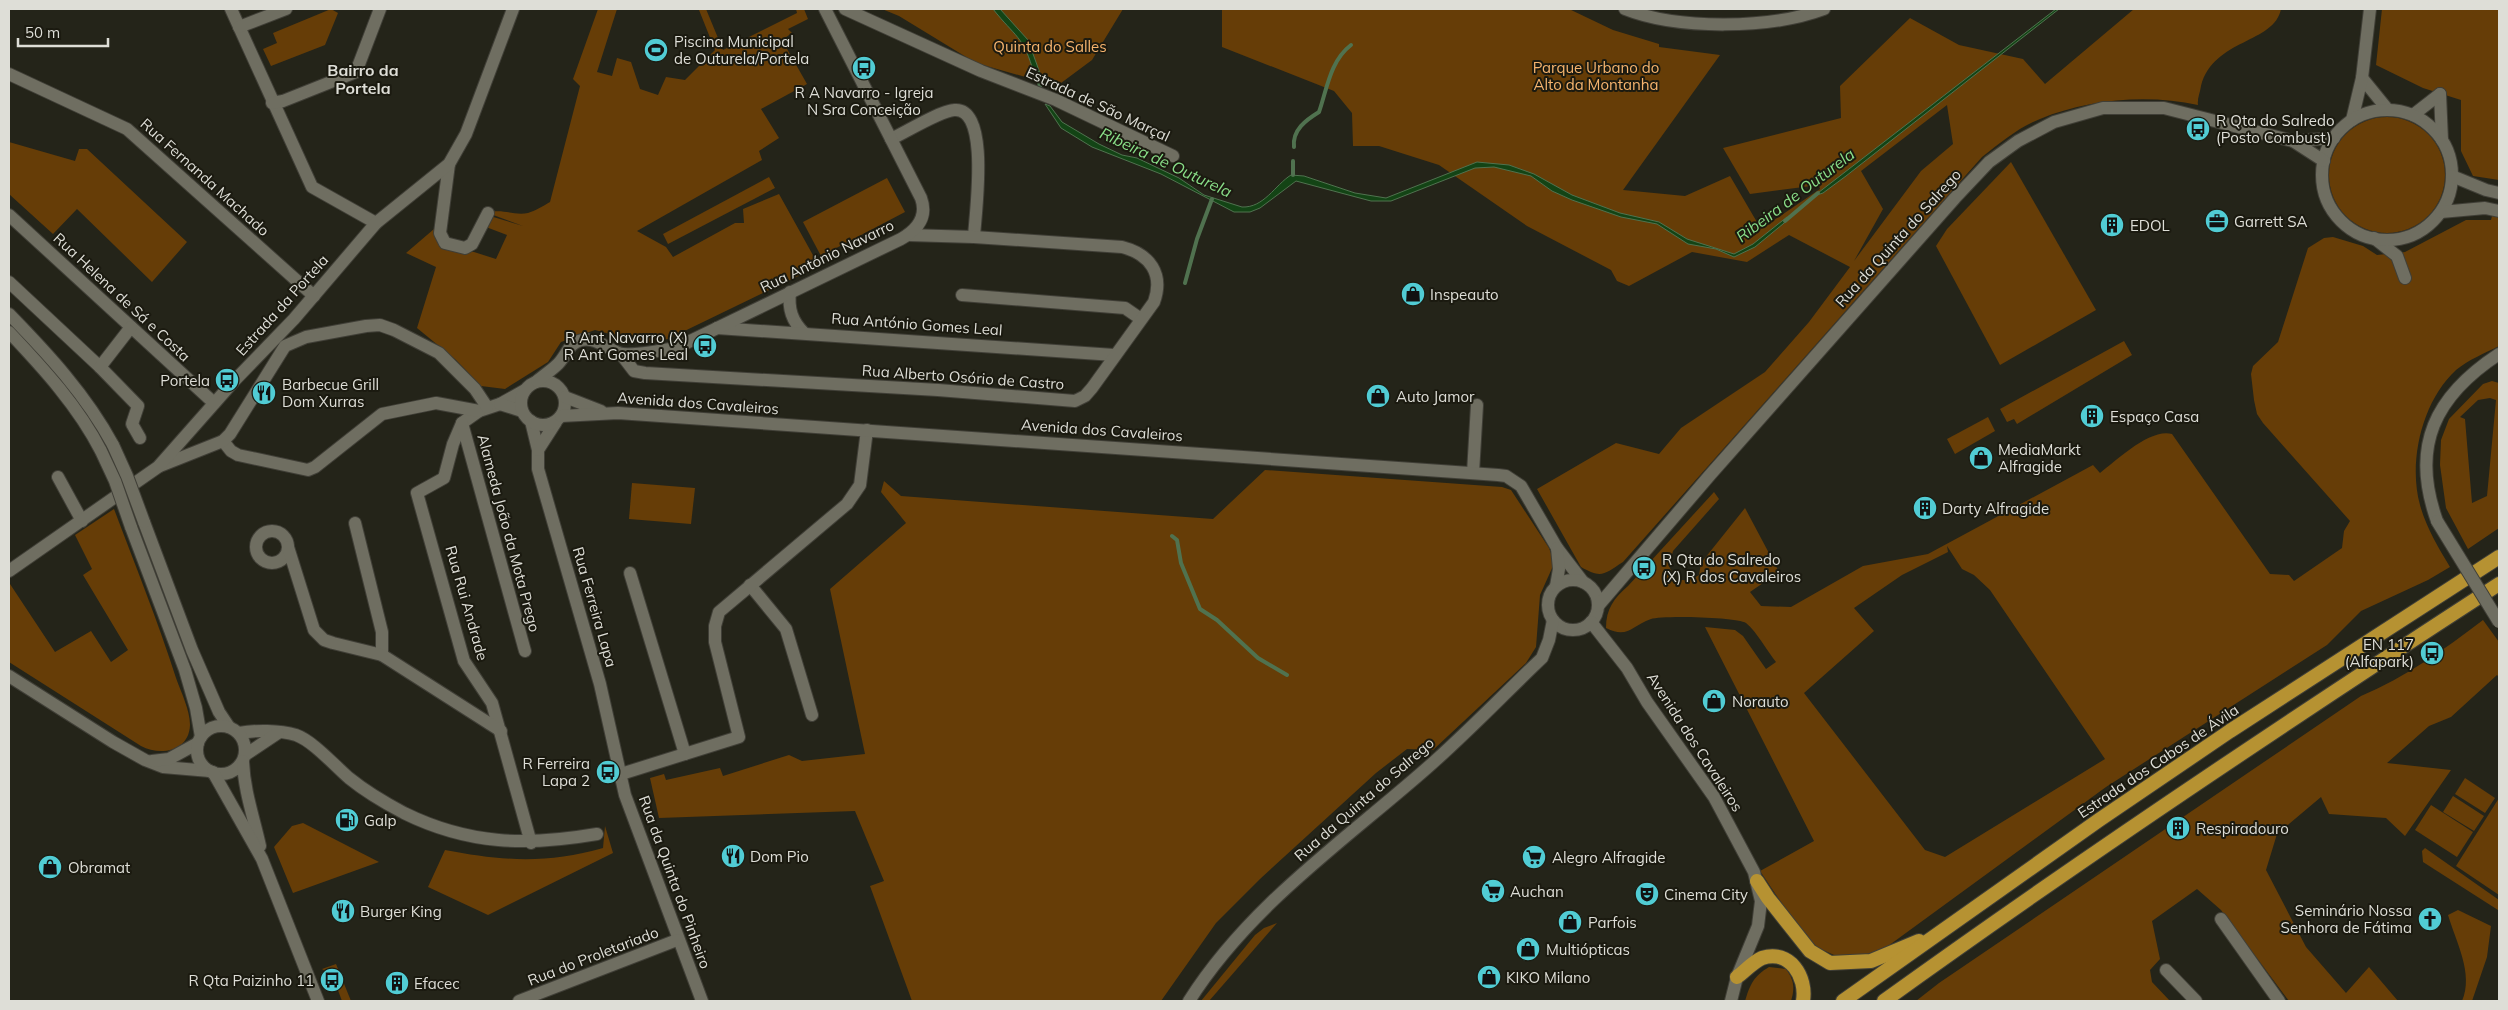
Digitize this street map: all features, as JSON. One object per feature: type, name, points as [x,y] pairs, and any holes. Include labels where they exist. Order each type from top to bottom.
[{"type":"highway","name":"Estrada dos Cabos de Ávila","points":[[1843,1001],[2230,731],[2499,558]]},
{"type":"highway","points":[[1884,1001],[2113,839],[2359,674],[2499,584]]},
{"type":"highway","points":[[1757,881],[1810,951],[1830,963],[1871,961],[1942,931]]},
{"type":"highway","points":[[1737,978],[1761,959],[1772,956],[1779,958],[1786,961],[1801,975],[1804,984],[1803,1001]]},
{"type":"street","points":[[231,9],[272,103],[312,187],[376,223]]},
{"type":"street","points":[[239,27],[286,9]]},
{"type":"street","points":[[272,103],[283,101],[356,72],[380,9]]},
{"type":"street","name":"Estrada da Portela","points":[[9,571],[158,467],[214,403],[294,319],[376,223],[449,164],[466,134],[513,9]]},
{"type":"street","name":"Rua António Navarro","points":[[621,354],[678,347],[908,235],[921,221],[924,205],[825,9]]},
{"type":"street","name":"Estrada de São Marçal","points":[[845,9],[981,71],[1056,100],[1173,156]]},
{"type":"street","points":[[1625,9],[1641,15],[1694,24],[1758,22],[1802,17],[1824,9]]},
{"type":"street","points":[[2352,120],[2362,78],[2370,9]]},
{"type":"street","name":"Rua Fernanda Machado","points":[[9,74],[127,129],[314,296]]},
{"type":"street","points":[[2362,78],[2388,110]]},
{"type":"street","points":[[2413,115],[2440,94],[2442,140]]},
{"type":"street","name":"Rua da Quinta do Salrego","points":[[1598,606],[1710,475],[1955,198],[1989,162],[2018,141],[2054,122],[2093,110],[2146,106],[2164,108],[2292,141],[2324,161]]},
{"type":"street","points":[[891,139],[953,110],[964,112],[969,118],[979,146],[974,237]]},
{"type":"street","points":[[2374,238],[2393,239],[2411,235],[2432,222],[2447,201],[2452,176],[2448,151],[2442,140],[2429,126],[2413,115],[2388,110],[2376,111],[2352,120],[2334,138],[2324,161],[2324,186],[2333,210],[2351,228],[2374,238],[2397,256],[2405,278]]},
{"type":"street","name":"Rua da Quinta do Salrego","points":[[2292,141],[2334,138]]},
{"type":"street","points":[[449,164],[440,233],[445,243],[465,248],[472,244],[488,212]]},
{"type":"street","points":[[2452,176],[2486,190],[2499,193]]},
{"type":"street","points":[[2440,212],[2485,208],[2499,211]]},
{"type":"street","name":"Rua Helena de Sá e Costa","points":[[9,215],[214,403]]},
{"type":"street","name":"Rua Alberto Osório de Castro","points":[[621,354],[634,371],[645,373],[938,390],[1066,402],[1080,400],[1085,396],[1154,302],[1158,286],[1156,272],[1148,259],[1140,253],[1122,247],[974,237],[908,235]]},
{"type":"street","points":[[9,282],[100,367],[138,406],[132,424],[140,438]]},
{"type":"street","points":[[790,292],[791,314],[794,322],[804,333]]},
{"type":"street","points":[[962,295],[1125,308],[1141,319]]},
{"type":"street","points":[[9,314],[70,381],[92,411],[113,445],[192,650],[217,707],[244,743],[246,794],[253,814],[262,859]]},
{"type":"street","points":[[294,319],[306,337]]},
{"type":"street","points":[[158,467],[223,441],[230,434],[279,352],[285,346],[306,337],[366,326],[380,325],[394,330],[447,360],[461,377],[475,389],[483,409]]},
{"type":"street","points":[[100,367],[131,327]]},
{"type":"street","name":"Rua António Gomes Leal","points":[[717,328],[1114,355]]},
{"type":"street","points":[[9,332],[60,389],[82,419],[101,451],[184,670],[196,708],[199,759],[211,772],[262,859],[318,1001]]},
{"type":"street","points":[[462,423],[483,409],[500,404],[525,390],[558,364],[572,345],[587,340],[608,345],[621,354]]},
{"type":"street","points":[[2499,354],[2463,380],[2447,400],[2435,421],[2425,458],[2427,486],[2436,521],[2499,622]]},
{"type":"street","points":[[2481,366],[2499,359]]},
{"type":"street","points":[[538,450],[564,410],[565,397],[558,385],[558,364]]},
{"type":"street","points":[[537,381],[551,382],[558,385]]},
{"type":"street","points":[[522,411],[521,404],[525,390]]},
{"type":"street","name":"Avenida dos Cavaleiros","points":[[565,397],[606,413]]},
{"type":"street","points":[[223,441],[231,451],[238,455],[308,470],[382,414],[436,404],[483,409]]},
{"type":"street","points":[[500,404],[522,411],[531,421],[543,425],[558,419]]},
{"type":"street","points":[[1473,473],[1477,406]]},
{"type":"street","name":"Avenida dos Cavaleiros","points":[[558,419],[606,413],[1506,476],[1521,486],[1557,548],[1586,584]]},
{"type":"street","name":"Rua Ferreira Lapa","points":[[531,421],[538,450],[538,469],[600,684],[621,774]]},
{"type":"street","name":"Alameda João da Mota Prego","points":[[462,423],[525,651]]},
{"type":"street","name":"Rua Rui Andrade","points":[[462,423],[453,444],[444,478],[417,493],[464,661],[492,703],[502,731],[531,842]]},
{"type":"street","points":[[621,774],[740,737],[715,642],[715,626],[720,612],[847,504],[860,485],[867,430]]},
{"type":"street","points":[[58,477],[82,521]]},
{"type":"street","points":[[355,523],[382,632],[382,655]]},
{"type":"street","points":[[288,547],[314,630],[324,640],[382,655],[502,731]]},
{"type":"street","name":"Avenida dos Cavaleiros","points":[[1556,586],[1559,568],[1557,548]]},
{"type":"street","points":[[630,573],[685,754]]},
{"type":"street","name":"Rua da Quinta do Salrego","points":[[1586,584],[1620,578]]},
{"type":"street","points":[[1568,580],[1586,584],[1598,606],[1591,622],[1584,627],[1567,630],[1553,620],[1548,606],[1551,592],[1556,586],[1568,580]]},
{"type":"street","points":[[750,585],[786,629],[812,715]]},
{"type":"street","name":"Rua da Quinta do Salrego","points":[[1190,1001],[1223,954],[1276,896],[1427,768],[1542,658],[1550,640],[1553,620]]},
{"type":"street","name":"Avenida dos Cavaleiros","points":[[1591,622],[1627,668],[1647,702],[1714,796],[1757,881],[1761,902],[1758,926],[1737,978],[1731,1001]]},
{"type":"street","points":[[9,676],[113,742],[145,760],[163,767],[226,773],[233,771],[244,758],[278,733]]},
{"type":"street","points":[[145,760],[169,759],[199,740],[213,727],[278,733],[296,736],[309,744],[352,780],[410,816],[473,837],[498,841],[531,842],[597,834]]},
{"type":"street","name":"Rua da Quinta do Pinheiro","points":[[621,774],[634,824],[702,1001]]},
{"type":"street","points":[[2221,919],[2279,1001]]},
{"type":"street","name":"Rua do Proletariado","points":[[520,1001],[678,940]]},
{"type":"street","points":[[2166,970],[2196,1001]]},
{"type":"green space","points":[[331,9],[338,13],[325,45],[271,66],[263,49],[277,43],[273,33]]},
{"type":"green space","points":[[598,9],[617,9],[597,72],[612,76],[617,58],[631,62],[640,89],[658,95],[666,77],[685,80],[715,50],[699,10],[706,9],[723,50],[797,13],[796,9],[804,9],[808,19],[788,29],[792,33],[782,40],[807,84],[761,109],[779,138],[759,151],[762,160],[637,231],[666,247],[673,257],[735,223],[744,223],[743,209],[779,194],[819,266],[668,339],[644,343],[595,330],[561,342],[548,362],[505,389],[481,386],[456,360],[417,328],[436,267],[406,253],[434,229],[442,249],[474,252],[496,259],[507,235],[486,227],[490,216],[523,226],[488,213],[498,211],[518,214],[528,213],[550,202],[580,86],[573,79]]},
{"type":"green space","name":"Quinta do Salles","points":[[882,9],[1123,9],[1092,60],[1057,86],[976,63],[899,16]]},
{"type":"green space","name":"Parque Urbano do Alto da Montanha","points":[[1222,9],[1569,9],[1613,30],[1659,44],[1659,47],[1720,55],[1623,190],[1685,196],[1730,176],[1761,229],[1820,189],[1819,185],[1750,194],[1723,148],[1841,118],[1840,86],[1910,18],[1959,45],[2023,59],[2045,84],[2134,9],[2281,9],[2276,20],[2267,29],[2230,50],[2208,70],[2201,86],[2198,105],[2139,99],[2118,100],[2078,107],[2032,122],[1982,157],[1623,562],[1603,574],[1594,573],[1581,567],[1537,489],[1616,443],[1659,454],[1681,428],[1765,372],[1809,322],[1850,267],[1789,235],[1747,262],[1692,252],[1629,286],[1617,281],[1611,270],[1527,226],[1439,165],[1379,146],[1353,146],[1352,113],[1334,91],[1222,47]],"holes":[[[1947,105],[1953,144],[1921,171],[1854,261],[1883,209],[1861,171]]]},
{"type":"green space","points":[[2382,9],[2499,9],[2499,180],[2473,176],[2461,151],[2461,100],[2423,88],[2376,65]]},
{"type":"green space","points":[[2387,117],[2409,121],[2428,134],[2441,153],[2445,175],[2441,197],[2428,216],[2409,229],[2387,233],[2365,229],[2346,216],[2333,197],[2329,175],[2333,153],[2346,134],[2365,121]]},
{"type":"green space","points":[[9,142],[75,161],[79,149],[87,149],[187,242],[152,282],[77,209],[53,234],[9,194]]},
{"type":"green space","points":[[2011,162],[2096,310],[2000,365],[1936,246],[1947,229]]},
{"type":"green space","points":[[769,177],[775,188],[668,244],[663,234]]},
{"type":"green space","points":[[887,178],[905,212],[821,256],[803,222]]},
{"type":"green space","points":[[2492,216],[2499,217],[2499,346],[2461,366],[2444,383],[2434,398],[2427,415],[2417,452],[2417,488],[2420,505],[2429,529],[2450,567],[2428,580],[2361,611],[2327,645],[2106,787],[1873,957],[1841,958],[1809,944],[1760,871],[1814,841],[1705,627],[1735,630],[1743,636],[1766,669],[1776,662],[1754,631],[1746,623],[1740,621],[1699,617],[1669,617],[1651,619],[1625,632],[1606,628],[1607,615],[1615,600],[1714,492],[1719,499],[1673,551],[1669,566],[1675,579],[1687,580],[1699,575],[1701,563],[1745,508],[1779,572],[1750,592],[1761,606],[1791,607],[1863,566],[1928,554],[2093,465],[2100,473],[2124,453],[2144,440],[2163,433],[2172,434],[2270,574],[2289,575],[2294,581],[2342,548],[2344,531],[2350,521],[2263,423],[2257,414],[2254,400],[2251,374],[2253,366],[2278,342],[2308,248],[2324,238],[2333,237],[2363,246],[2377,255],[2405,252],[2466,220],[2491,220]],"holes":[[[1947,546],[1962,569],[1974,575],[1990,590],[2105,759],[1945,857],[1925,850],[1804,693],[1874,631],[1854,608],[1902,575],[1948,552]]]},
{"type":"green space","points":[[2124,341],[2132,355],[2017,424],[2014,419],[2007,422],[2000,409]]},
{"type":"green space","points":[[2492,381],[2499,383],[2499,528],[2468,549],[2446,508],[2440,465],[2441,440],[2449,419],[2483,384]],"holes":[[[2490,398],[2496,400],[2487,496],[2472,503],[2465,419],[2460,417],[2478,400]]]},
{"type":"green space","points":[[1988,417],[1995,431],[1955,454],[1947,439]]},
{"type":"green space","points":[[1265,470],[1502,487],[1511,490],[1549,548],[1553,559],[1553,566],[1540,595],[1536,647],[1526,663],[1433,750],[1407,749],[1376,773],[1260,879],[1216,923],[1161,1001],[912,1001],[870,886],[884,881],[855,811],[659,818],[650,778],[664,774],[666,780],[720,768],[723,776],[789,755],[802,761],[865,754],[830,589],[906,523],[881,492],[884,481],[901,496],[1213,519]]},
{"type":"green space","points":[[632,483],[695,488],[691,524],[629,519]]},
{"type":"green space","points":[[114,509],[189,713],[190,725],[185,741],[179,746],[165,751],[157,751],[141,746],[9,662],[10,584],[55,652],[91,631],[111,662],[128,650],[83,575],[92,569],[75,535]]},
{"type":"green space","points":[[2483,620],[2499,642],[2499,677],[2497,675],[2451,717],[2429,726],[2387,763],[2451,770],[2405,836],[2386,818],[2329,814],[2321,797],[2277,834],[2266,870],[2306,947],[2346,993],[2369,967],[2398,1001],[2289,1001],[2221,910],[2197,889],[2152,921],[2160,959],[2150,970],[2152,982],[2170,1001],[1916,1001],[1939,983],[2361,696],[2425,662]]},
{"type":"green space","points":[[2465,778],[2495,798],[2485,813],[2455,794]]},
{"type":"green space","points":[[2453,796],[2484,816],[2474,831],[2443,812]]},
{"type":"green space","points":[[2499,798],[2499,895],[2456,866]]},
{"type":"green space","points":[[2431,805],[2473,832],[2457,857],[2415,830]]},
{"type":"green space","points":[[303,823],[379,862],[293,893],[274,847],[292,826]]},
{"type":"green space","points":[[605,826],[613,853],[488,915],[428,887],[445,850],[486,857],[543,859],[563,857],[603,848]]},
{"type":"green space","points":[[2425,848],[2499,900],[2498,910],[2423,862],[2422,851]]},
{"type":"green space","points":[[2458,910],[2491,926],[2487,957],[2472,1001],[2462,1001],[2465,991],[2465,969],[2448,915]]},
{"type":"green space","points":[[1277,923],[1209,1001],[1201,1001],[1255,935],[1264,928]]},
{"type":"green space","points":[[336,964],[351,1001],[342,1001],[333,977],[322,969]]},
{"type":"green space","points":[[1769,967],[1786,969],[1789,973],[1793,984],[1791,1001],[1745,1001],[1753,981]]},
{"type":"shaded area","points":[[993,9],[1000,9],[1028,40],[1041,76],[1034,74],[1022,44]]},
{"type":"shaded area","points":[[2056,9],[2059,9],[1846,176],[1823,193],[1814,196]]},
{"type":"shaded area","points":[[1045,104],[1050,106],[1062,122],[1099,144],[1122,155],[1137,158],[1179,178],[1204,195],[1242,207],[1257,204],[1291,175],[1304,176],[1355,193],[1386,198],[1477,162],[1509,165],[1534,174],[1572,195],[1620,213],[1659,222],[1687,239],[1734,254],[1753,244],[1787,217],[1789,219],[1755,247],[1734,257],[1716,249],[1688,244],[1657,224],[1621,217],[1572,200],[1552,191],[1531,176],[1494,167],[1475,168],[1391,201],[1371,201],[1296,181],[1260,208],[1250,212],[1234,212],[1161,174],[1092,147],[1061,128]]},
{"type":"waterway","points":[[1294,147],[1295,135],[1305,122],[1319,112],[1334,67],[1338,59],[1351,45]]},
{"type":"waterway","name":"Ribeira de Outurela","points":[[1037,72],[1041,92]]},
{"type":"waterway","points":[[1293,161],[1293,175]]},
{"type":"waterway","name":"Ribeira de Outurela","points":[[1785,221],[1818,193]]},
{"type":"waterway","points":[[1185,283],[1197,239],[1212,199]]},
{"type":"waterway","points":[[1172,536],[1177,540],[1181,563],[1200,609],[1217,620],[1258,658],[1287,675]]},
{"type":"place","name":"Piscina Municipal de Outurela/Portela","points":[[656,50]]},
{"type":"place","name":"R A Navarro - Igreja N Sra Conceição","points":[[864,68]]},
{"type":"place","name":"R Qta do Salredo (Posto Combust)","points":[[2198,129]]},
{"type":"place","name":"Garrett SA","points":[[2217,221]]},
{"type":"place","name":"EDOL","points":[[2112,225]]},
{"type":"place","name":"Inspeauto","points":[[1413,294]]},
{"type":"place","name":"R Ant Navarro (X) R Ant Gomes Leal","points":[[705,346]]},
{"type":"place","name":"Portela","points":[[227,380]]},
{"type":"place","name":"Barbecue Grill Dom Xurras","points":[[264,393]]},
{"type":"place","name":"Auto Jamor","points":[[1378,396]]},
{"type":"place","name":"Espaço Casa","points":[[2092,416]]},
{"type":"place","name":"MediaMarkt Alfragide","points":[[1981,458]]},
{"type":"place","name":"Darty Alfragide","points":[[1925,508]]},
{"type":"place","name":"R Qta do Salredo (X) R dos Cavaleiros","points":[[1644,568]]},
{"type":"place","name":"EN 117 (Alfapark)","points":[[2432,653]]},
{"type":"place","name":"Norauto","points":[[1714,701]]},
{"type":"place","name":"R Ferreira Lapa 2","points":[[608,772]]},
{"type":"place","name":"Galp","points":[[347,820]]},
{"type":"place","name":"Respiradouro","points":[[2178,828]]},
{"type":"place","name":"Dom Pio","points":[[733,856]]},
{"type":"place","name":"Alegro Alfragide","points":[[1534,857]]},
{"type":"place","name":"Obramat","points":[[50,867]]},
{"type":"place","name":"Auchan","points":[[1493,891]]},
{"type":"place","name":"Cinema City","points":[[1647,894]]},
{"type":"place","name":"Burger King","points":[[343,911]]},
{"type":"place","name":"Seminário Nossa Senhora de Fátima","points":[[2430,919]]},
{"type":"place","name":"Parfois","points":[[1570,922]]},
{"type":"place","name":"Multiópticas","points":[[1528,949]]},
{"type":"place","name":"KIKO Milano","points":[[1489,977]]},
{"type":"place","name":"R Qta Paizinho 11","points":[[332,980]]},
{"type":"place","name":"Efacec","points":[[397,983]]},
{"type":"district","name":"Bairro da Portela","points":[[363,79]]}]
